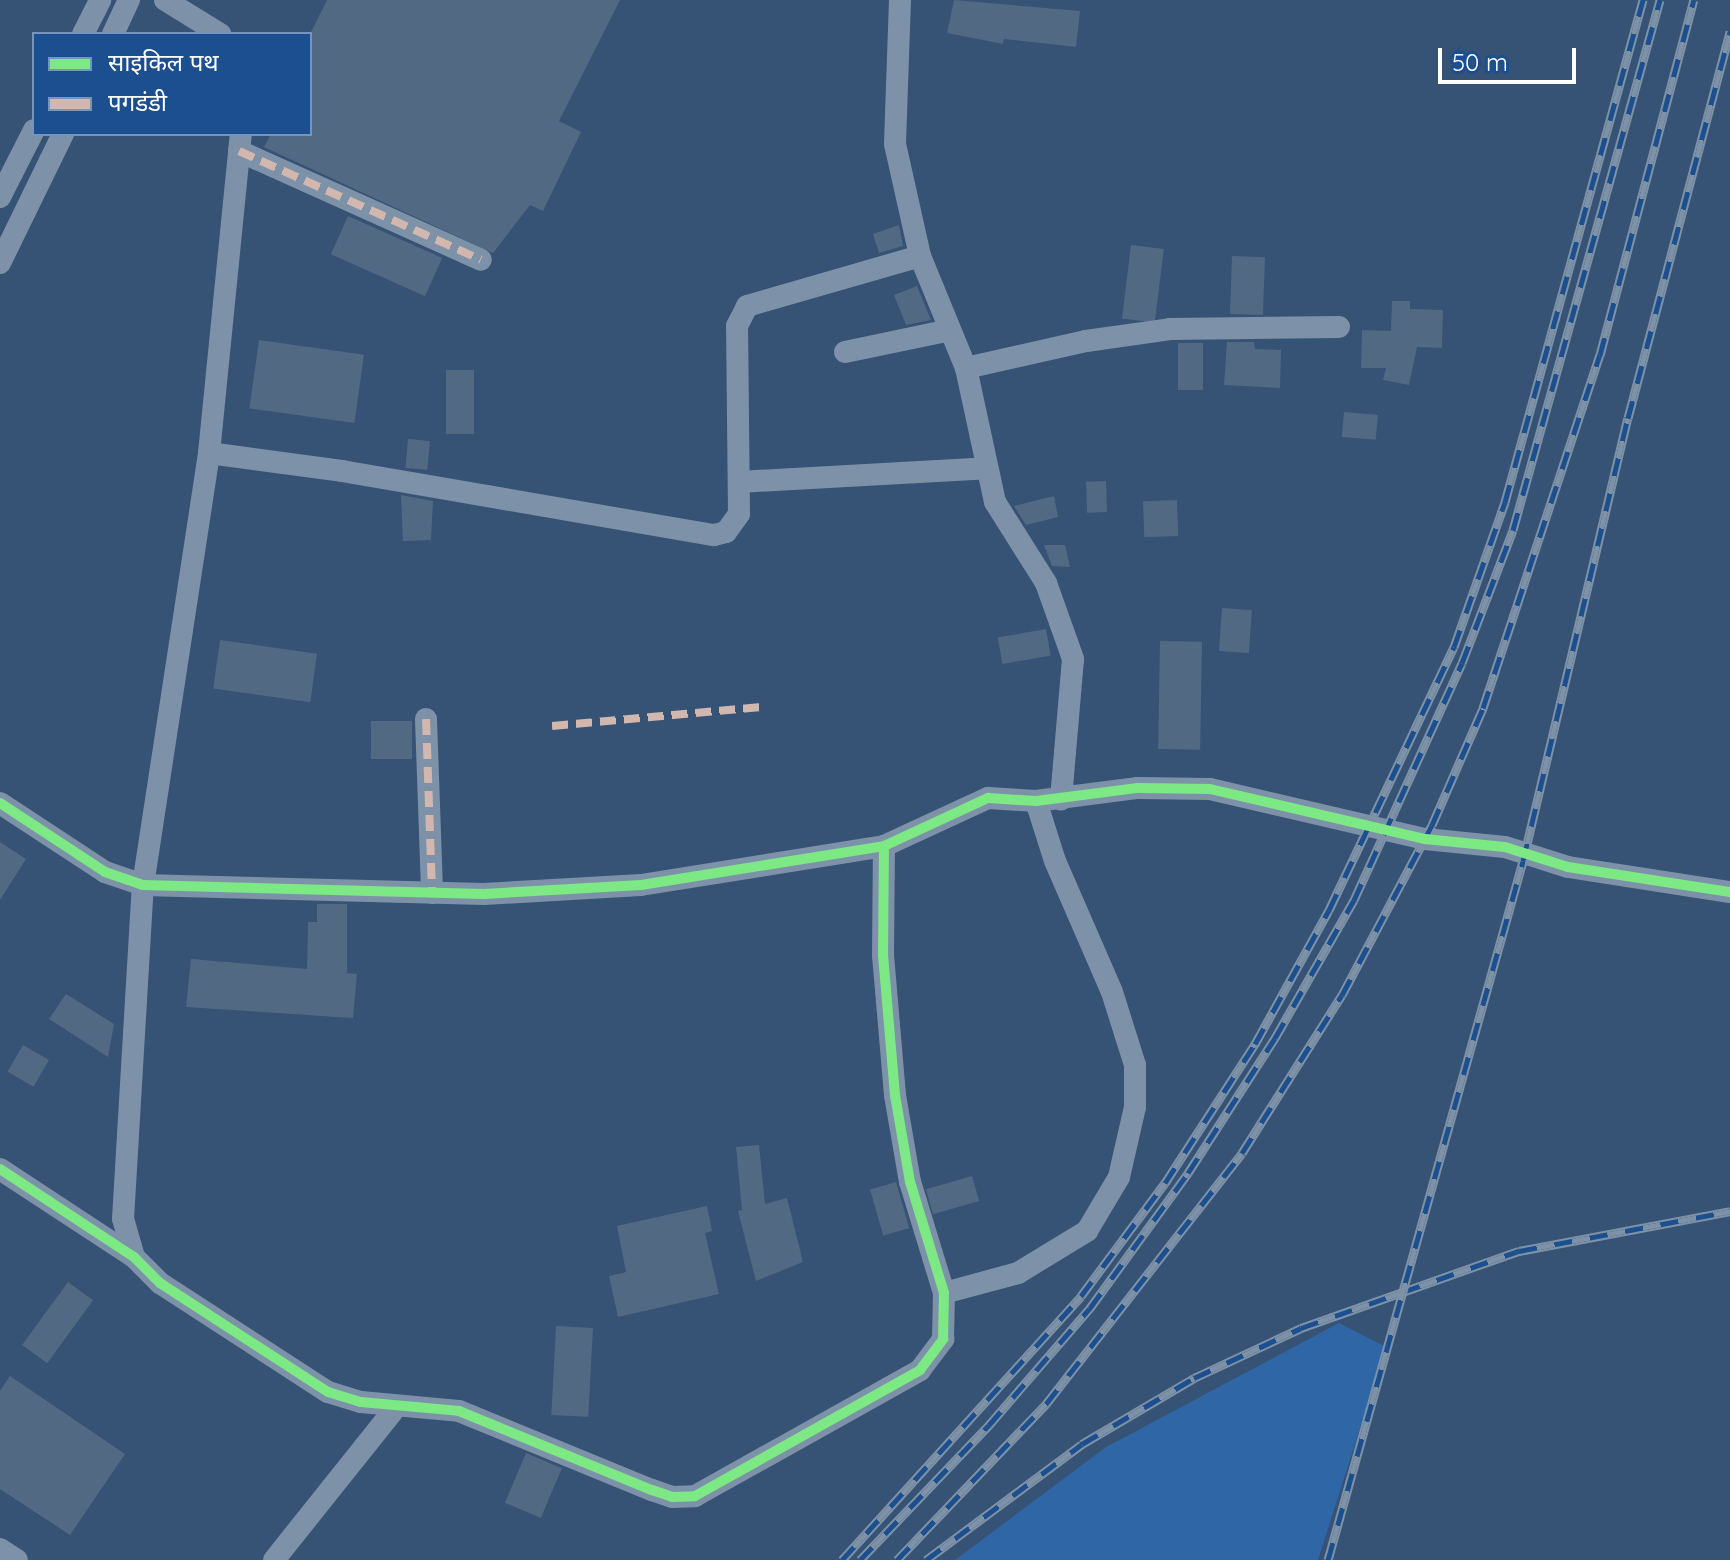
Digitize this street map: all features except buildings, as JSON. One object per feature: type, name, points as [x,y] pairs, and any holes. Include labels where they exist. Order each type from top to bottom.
[{"type":"street","points":[[84,32],[100,0]]},
{"type":"street","points":[[114,32],[129,0]]},
{"type":"street","points":[[165,0],[217,32]]},
{"type":"street","points":[[900,0],[895,144],[920,256],[966,368],[1001,518],[1046,583],[1073,659],[1061,799]]},
{"type":"street","points":[[2,189],[32,134]]},
{"type":"street","points":[[0,263],[62,136]]},
{"type":"street","points":[[134,1257],[123,1219],[143,885],[209,453],[240,142],[481,260]]},
{"type":"street","points":[[209,453],[342,471],[714,535],[735,524],[739,482],[737,326],[747,306],[920,256]]},
{"type":"street","points":[[966,368],[1086,341],[1170,329],[1339,327]]},
{"type":"street","points":[[845,352],[950,330]]},
{"type":"street","points":[[739,482],[987,468]]},
{"type":"street","points":[[426,719],[432,893]]},
{"type":"street","points":[[0,803],[105,872],[143,885],[432,893],[641,885],[884,846],[979,800],[1036,801],[1138,788],[1210,789],[1425,839],[1505,847],[1568,867],[1730,892]]},
{"type":"street","points":[[944,1293],[1018,1273],[1087,1231],[1119,1177],[1135,1107],[1135,1065],[1112,992],[1055,861],[1036,801]]},
{"type":"street","points":[[0,1169],[134,1257],[160,1283],[301,1379],[361,1402],[459,1411],[662,1494],[695,1496],[920,1370],[943,1339],[944,1293],[910,1182],[895,1095],[883,956],[884,846]]},
{"type":"street","points":[[274,1560],[397,1406]]},
{"type":"street","points":[[0,1549],[17,1560]]},
{"type":"shaded area","points":[[1339,1323],[1386,1347],[1318,1560],[955,1560],[1106,1447]]},
{"type":"railway","points":[[842,1560],[1081,1296],[1165,1183],[1255,1044],[1329,910],[1454,647],[1505,502],[1643,0]]},
{"type":"railway","points":[[860,1560],[989,1425],[1090,1308],[1188,1173],[1275,1038],[1354,900],[1462,663],[1513,530],[1660,0]]},
{"type":"railway","points":[[897,1560],[1046,1404],[1242,1153],[1342,995],[1432,825],[1483,708],[1600,355],[1694,0]]},
{"type":"railway","points":[[1328,1560],[1523,861],[1628,418],[1730,31]]},
{"type":"railway","points":[[926,1560],[1082,1444],[1194,1378],[1301,1328],[1519,1251],[1730,1211]]},
{"type":"marked path","points":[[239,151],[481,260]]},
{"type":"marked path","points":[[552,726],[761,707]]},
{"type":"marked path","points":[[426,719],[432,893]]},
{"type":"cycle path","points":[[0,803],[105,872],[143,885],[484,894],[641,885],[884,846],[988,798],[1036,801],[1138,788],[1210,789],[1425,839],[1505,847],[1568,867],[1730,892]]},
{"type":"cycle path","points":[[0,1169],[134,1257],[160,1283],[328,1392],[361,1402],[459,1411],[652,1490],[672,1497],[695,1496],[920,1370],[943,1339],[944,1293],[910,1182],[895,1095],[883,956],[884,846]]}]
